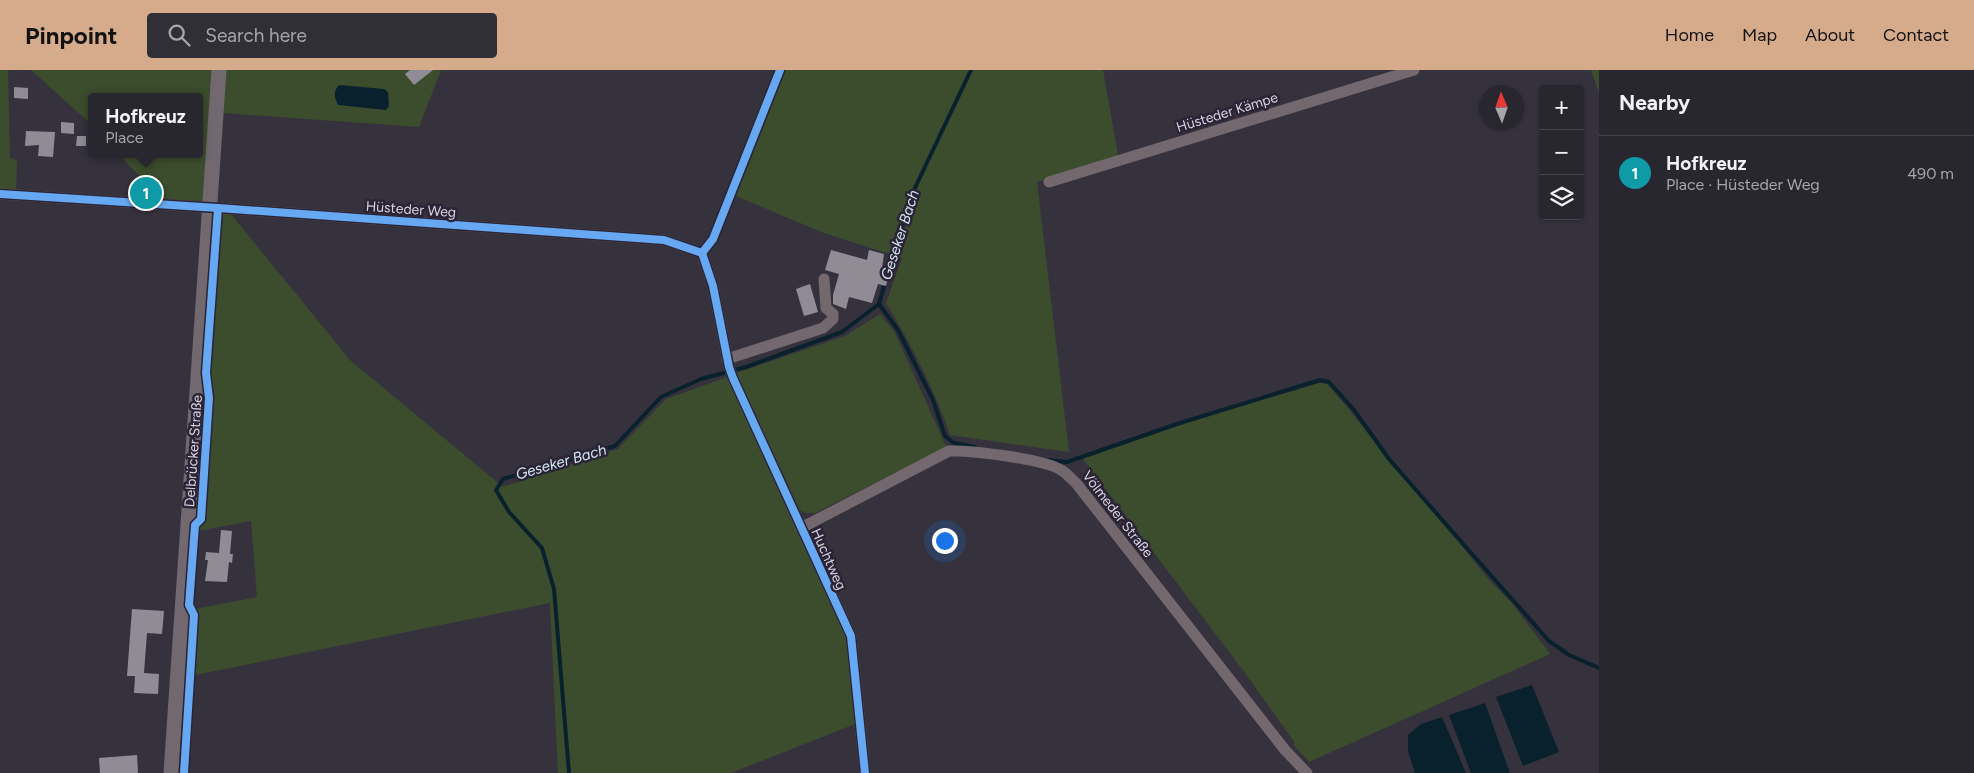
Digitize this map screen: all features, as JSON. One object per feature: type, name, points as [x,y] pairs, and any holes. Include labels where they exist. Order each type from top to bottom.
[{"type":"main road","name":"Delbrücker Straße","points":[[171,773],[219,70]]},
{"type":"street","name":"Hüsteder Kämpe","points":[[1049,182],[1414,70]]},
{"type":"street","name":"Hüsteder Weg","points":[[0,194],[210,207],[664,240],[702,253],[713,286],[730,368]]},
{"type":"street","points":[[730,368],[822,328],[833,319],[833,314],[826,308],[824,279]]},
{"type":"street","name":"Huchtweg","points":[[730,368],[850,636],[865,773]]},
{"type":"street","name":"Völmeder Straße","points":[[802,528],[949,451],[964,450],[1037,462],[1061,470],[1076,483],[1285,750],[1308,773]]},
{"type":"green space","points":[[0,70],[8,70],[10,158],[17,160],[16,192],[0,191]]},
{"type":"green space","points":[[31,70],[213,70],[203,201],[160,199],[123,158],[203,158],[203,93],[88,93],[88,121]]},
{"type":"green space","points":[[225,70],[441,70],[419,127],[222,113]]},
{"type":"green space","points":[[786,70],[1103,70],[1118,155],[1037,182],[1069,452],[950,435],[922,367],[886,303],[902,258],[824,233],[736,196]]},
{"type":"green space","points":[[1591,70],[1599,70],[1599,93]]},
{"type":"green space","points":[[222,212],[230,213],[350,360],[503,487],[618,449],[666,399],[727,377],[846,637],[855,724],[731,773],[558,773],[550,603],[195,675],[195,609],[257,597],[251,521],[198,531],[206,519],[214,395],[210,373]]},
{"type":"green space","points":[[880,314],[895,333],[945,444],[951,447],[933,454],[815,513],[806,513],[800,510],[736,373],[845,336]]},
{"type":"green space","points":[[1320,383],[1327,384],[1351,412],[1489,580],[1511,602],[1550,654],[1309,762],[1293,744],[1295,743],[1245,673],[1083,459],[1181,424]]},
{"type":"water","points":[[339,85],[384,89],[388,92],[389,106],[386,110],[338,105],[335,95]]},
{"type":"water","points":[[1532,685],[1559,752],[1523,766],[1496,697]]},
{"type":"water","points":[[1485,703],[1510,773],[1471,773],[1449,715]]},
{"type":"water","points":[[1442,717],[1466,773],[1415,773],[1408,751],[1408,735],[1421,724]]},
{"type":"building","points":[[410,70],[433,70],[414,85],[405,74]]},
{"type":"building","points":[[14,87],[28,88],[28,99],[14,98]]},
{"type":"building","points":[[61,122],[74,123],[74,134],[61,133]]},
{"type":"building","points":[[26,131],[55,132],[53,157],[38,156],[39,145],[25,146]]},
{"type":"building","points":[[77,136],[86,136],[86,146],[76,146]]},
{"type":"building","points":[[831,250],[867,260],[869,250],[884,254],[882,268],[890,270],[886,286],[878,284],[872,303],[849,297],[846,309],[833,304],[833,295],[839,274],[825,270]]},
{"type":"building","points":[[810,284],[818,312],[804,316],[796,289]]},
{"type":"building","points":[[221,530],[232,531],[230,554],[233,554],[232,563],[229,562],[227,582],[205,581],[208,560],[205,560],[206,552],[219,553]]},
{"type":"building","points":[[132,609],[164,611],[162,634],[147,633],[144,673],[159,674],[158,694],[134,693],[135,676],[127,676]]},
{"type":"building","points":[[137,755],[138,773],[100,773],[99,758]]},
{"type":"waterway","name":"Geseker Bach","points":[[888,274],[913,192],[971,70]]},
{"type":"waterway","name":"Geseker Bach","points":[[569,773],[554,589],[542,548],[509,512],[496,490],[503,479],[615,446],[661,397],[701,379],[746,367],[842,332],[879,304],[885,283]]},
{"type":"waterway","points":[[879,304],[898,330],[933,400],[945,436],[954,443],[975,447]]},
{"type":"waterway","points":[[1049,460],[1067,462],[1180,423],[1320,380],[1329,382],[1354,410],[1389,459],[1549,641],[1569,655],[1599,668]]},
{"type":"cycle path","points":[[702,253],[713,239],[780,70]]},
{"type":"cycle path","points":[[0,194],[664,240],[702,253]]},
{"type":"cycle path","points":[[184,773],[194,615],[189,605],[195,525],[201,519],[209,398],[206,373],[218,208]]},
{"type":"cycle path","points":[[702,253],[713,286],[729,367],[733,378],[851,636],[865,773]]},
{"type":"place","name":"Hofkreuz","points":[[146,193]]}]
